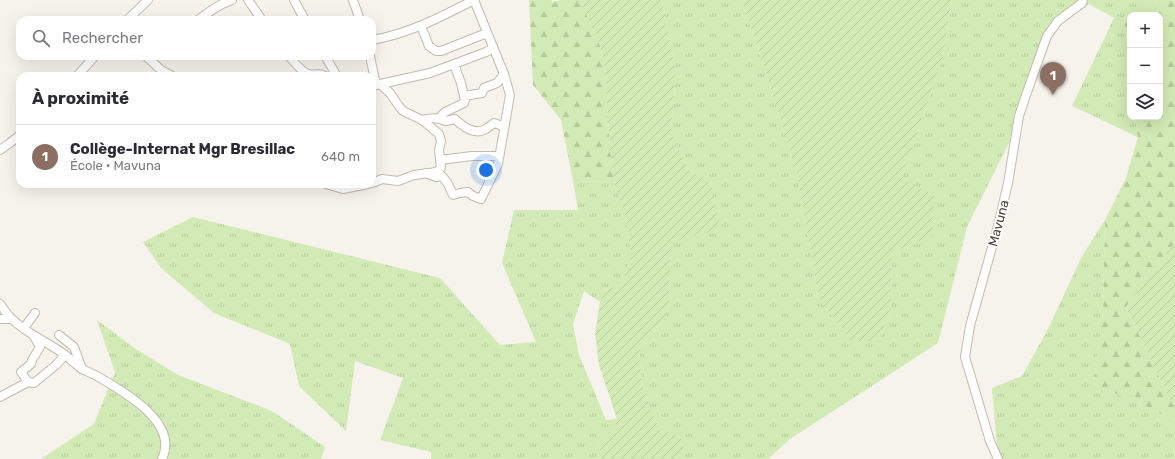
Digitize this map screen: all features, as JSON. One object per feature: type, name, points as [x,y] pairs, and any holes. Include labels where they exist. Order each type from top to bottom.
[{"type":"street","points":[[132,16],[148,0]]},
{"type":"street","points":[[203,16],[224,3],[232,0]]},
{"type":"street","points":[[248,0],[260,16]]},
{"type":"street","points":[[294,0],[303,16]]},
{"type":"street","points":[[354,0],[359,16]]},
{"type":"street","points":[[376,39],[392,37],[421,26],[474,0],[504,74],[510,95],[498,164],[481,199],[468,192],[453,195],[442,176],[426,173]]},
{"type":"street","name":"Mavuna","points":[[998,459],[990,441],[965,357],[970,326],[999,222],[1010,176],[1019,116],[1026,95],[1047,36],[1058,21],[1082,3],[1083,0]]},
{"type":"street","points":[[421,26],[429,46],[436,51],[441,51],[487,33]]},
{"type":"street","points":[[376,85],[430,73],[493,48]]},
{"type":"street","points":[[81,72],[91,60]]},
{"type":"street","points":[[154,60],[161,70],[165,72]]},
{"type":"street","points":[[292,60],[296,65],[306,72]]},
{"type":"street","points":[[327,60],[334,72]]},
{"type":"street","points":[[371,60],[373,72]]},
{"type":"street","points":[[439,118],[445,112],[464,103],[465,100],[462,83],[454,64]]},
{"type":"street","points":[[464,96],[482,93],[484,88],[497,83],[504,74]]},
{"type":"street","points":[[376,85],[390,93],[403,111],[422,120],[432,127],[440,136],[441,168],[436,172],[426,173],[398,181],[382,180],[376,182]]},
{"type":"street","points":[[422,120],[439,118],[445,121],[455,119],[469,130],[474,131],[483,130],[494,123],[500,124],[504,127]]},
{"type":"street","points":[[0,150],[16,138]]},
{"type":"street","points":[[440,160],[472,156],[499,156]]},
{"type":"street","points":[[0,304],[11,318],[32,334],[65,355],[82,369],[113,386],[135,401],[157,421],[163,433],[165,445],[162,459]]},
{"type":"street","points":[[24,328],[35,313]]},
{"type":"street","points":[[0,319],[11,318]]},
{"type":"street","points":[[28,382],[21,372],[32,364],[32,360],[40,347],[32,334]]},
{"type":"street","points":[[59,335],[74,347],[82,369]]},
{"type":"street","points":[[0,397],[28,382],[34,383],[56,365],[65,355]]},
{"type":"green space","points":[[529,0],[551,0],[553,2],[560,0],[580,0],[599,43],[604,60],[610,149],[614,182],[573,181],[561,120],[533,85]]},
{"type":"green space","points":[[580,0],[662,0],[676,72],[671,131],[688,170],[711,183],[720,229],[671,242],[669,303],[666,320],[647,335],[639,353],[642,383],[652,414],[661,430],[680,436],[684,451],[674,459],[602,459],[601,457],[599,443],[613,437],[617,419],[599,365],[595,334],[600,302],[606,289],[622,285],[631,254],[625,213],[614,182],[610,149],[604,60],[599,43]]},
{"type":"green space","points":[[662,0],[745,0],[742,2],[763,63],[797,174],[819,299],[851,341],[879,341],[891,309],[892,251],[902,179],[943,57],[952,0],[1157,0],[1149,12],[1127,12],[1127,16],[1124,17],[1127,43],[1127,120],[1135,120],[1138,137],[1072,106],[1114,18],[1089,4],[1060,25],[1044,50],[1015,131],[967,227],[938,343],[790,439],[768,459],[674,459],[684,451],[661,430],[652,414],[642,383],[639,353],[647,335],[666,320],[669,303],[671,242],[711,183],[688,170],[671,131],[676,72]]},
{"type":"green space","points":[[745,0],[952,0],[943,57],[902,179],[934,195],[932,236],[892,252],[891,309],[879,341],[851,341],[819,299],[797,174],[763,63],[742,2]]},
{"type":"green space","points":[[1157,0],[1175,0],[1175,242],[1126,307],[1171,402],[1175,407],[1175,420],[1094,384],[1103,310],[1105,220],[1126,178],[1138,137],[1135,120],[1163,120],[1163,12],[1149,12]]},
{"type":"green space","points":[[1127,16],[1127,43],[1124,17]]},
{"type":"green space","points":[[573,181],[614,182],[625,213],[631,254],[622,285],[606,289],[600,302],[584,291],[573,324],[579,355],[606,420],[617,419],[613,438],[599,443],[602,459],[431,459],[431,452],[380,440],[403,378],[355,361],[346,431],[299,386],[290,344],[214,313],[161,268],[143,242],[193,217],[440,278],[500,345],[536,342],[502,263],[514,210],[578,210]]},
{"type":"green space","points":[[1105,220],[1103,310],[1094,384],[1175,420],[1175,459],[998,459],[992,388],[1022,376],[1049,327],[1082,256]]},
{"type":"green space","points":[[1175,242],[1175,407],[1171,402],[1126,307]]},
{"type":"green space","points":[[97,320],[136,349],[178,375],[272,411],[325,447],[321,459],[41,459],[94,424],[115,372]]},
{"type":"place","name":"Collège-Internat Mgr Bresillac","points":[[1053,95]]}]
